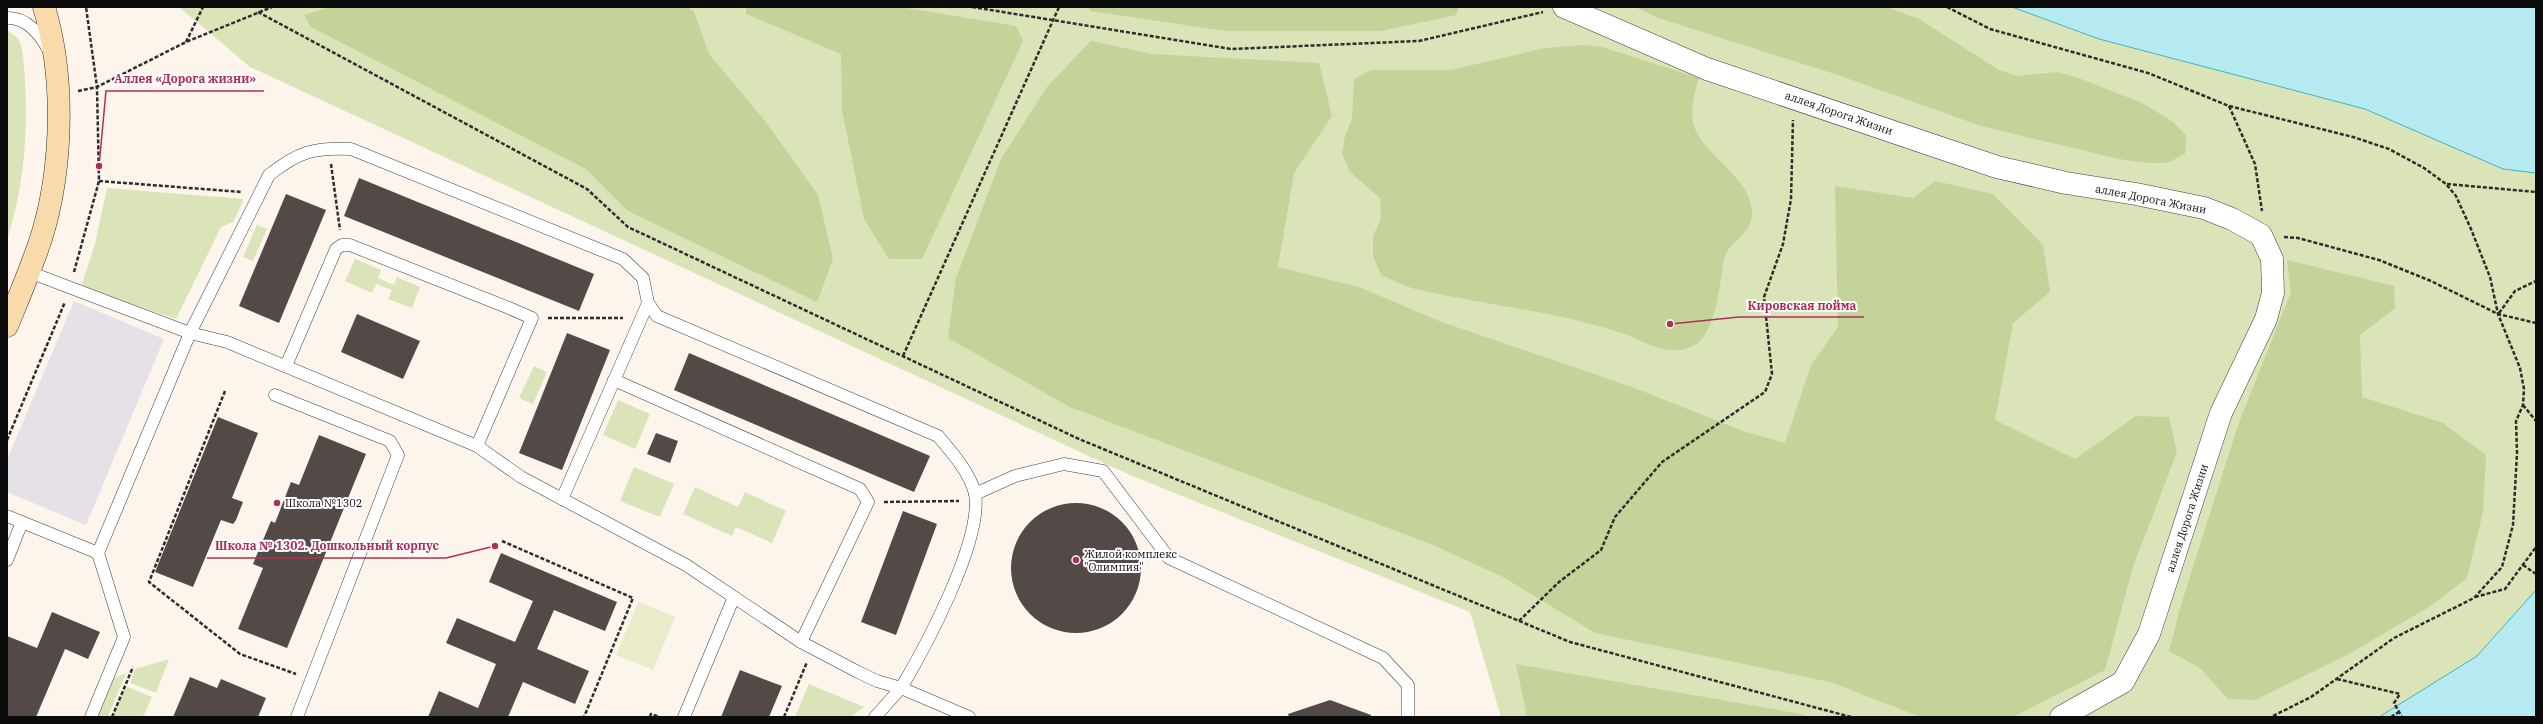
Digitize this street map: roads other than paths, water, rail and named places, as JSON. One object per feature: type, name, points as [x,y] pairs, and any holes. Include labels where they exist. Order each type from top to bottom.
[{"type":"street","points":[[7,326],[40,241],[53,185],[58,137],[58,95],[55,61],[44,7]]},
{"type":"street","name":"аллея Дорога Жизни","points":[[1556,9],[1707,68],[1997,166],[2066,183],[2136,194],[2204,208],[2232,219],[2261,235],[2268,247],[2274,274],[2273,293],[2266,319],[2221,413],[2149,634],[2123,682],[2061,717]]},
{"type":"lane","points":[[7,18],[26,23],[42,38],[55,61]]},
{"type":"lane","points":[[91,717],[124,637],[98,553],[190,333],[269,175],[288,160],[308,150],[328,148],[350,149],[623,259],[643,278],[648,303],[657,316],[938,436],[959,461],[974,494],[973,522],[946,602],[921,655],[900,688],[875,717]]},
{"type":"lane","points":[[286,366],[336,249],[342,245],[350,245],[532,318],[477,446]]},
{"type":"lane","points":[[29,272],[190,333],[227,342],[477,446],[521,476],[686,565],[802,642],[877,681],[900,688],[969,717]]},
{"type":"lane","points":[[562,499],[648,303]]},
{"type":"lane","points":[[614,380],[860,489],[868,502],[802,642]]},
{"type":"lane","points":[[275,395],[390,441],[398,455],[297,717]]},
{"type":"lane","points":[[974,494],[1015,476],[1064,464],[1103,471],[1169,558],[1383,658],[1408,685],[1408,717]]},
{"type":"lane","points":[[7,516],[98,553]]},
{"type":"lane","points":[[7,560],[22,522]]},
{"type":"lane","points":[[684,717],[734,597]]},
{"type":"water","points":[[2012,7],[2536,7],[2536,173],[2503,169],[2365,109],[2099,39]]},
{"type":"water","points":[[2536,590],[2536,717],[2379,717],[2477,656]]},
{"type":"place","name":"Аллея «Дорога жизни»","points":[[99,166]]},
{"type":"place","name":"Кировская пойма","points":[[1670,324]]},
{"type":"place","name":"Школа №1302","points":[[277,503]]},
{"type":"place","name":"Школа № 1302. Дошкольный корпус","points":[[495,546]]},
{"type":"place","name":"Жилой комплекс \"Олимпия\"","points":[[1076,560]]}]
